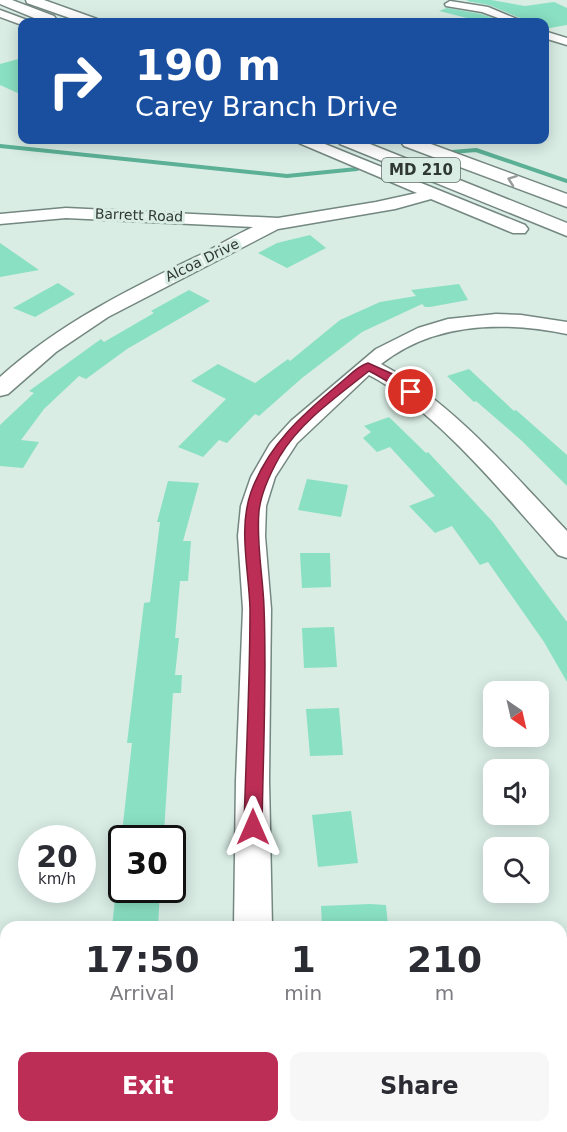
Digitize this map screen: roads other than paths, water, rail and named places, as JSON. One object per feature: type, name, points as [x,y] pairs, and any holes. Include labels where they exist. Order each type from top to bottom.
[{"type":"highway","points":[[1,0],[47,18]]},
{"type":"highway","points":[[32,0],[81,18]]},
{"type":"highway","name":"MD 210","points":[[356,144],[567,229]]},
{"type":"highway","name":"MD 210","points":[[413,144],[567,201]]},
{"type":"street","points":[[450,4],[490,11],[508,18]]},
{"type":"street","points":[[0,13],[18,20]]},
{"type":"street","points":[[549,36],[567,42]]},
{"type":"street","points":[[314,144],[519,229]]},
{"type":"street","name":"Alcoa Drive","points":[[0,389],[35,357],[89,320],[278,223],[388,206],[432,192]]},
{"type":"street","name":"Barrett Road","points":[[0,219],[35,214],[86,213],[278,223]]},
{"type":"street","points":[[254,921],[253,762],[257,608],[252,537],[253,510],[257,492],[266,472],[288,437],[308,416],[383,354],[412,337],[459,323],[527,322],[567,328]]},
{"type":"street","points":[[368,366],[393,378],[428,406],[518,493],[567,548]]},
{"type":"waterway","points":[[0,146],[287,176],[357,169]]},
{"type":"waterway","points":[[452,152],[476,150],[567,181]]}]
